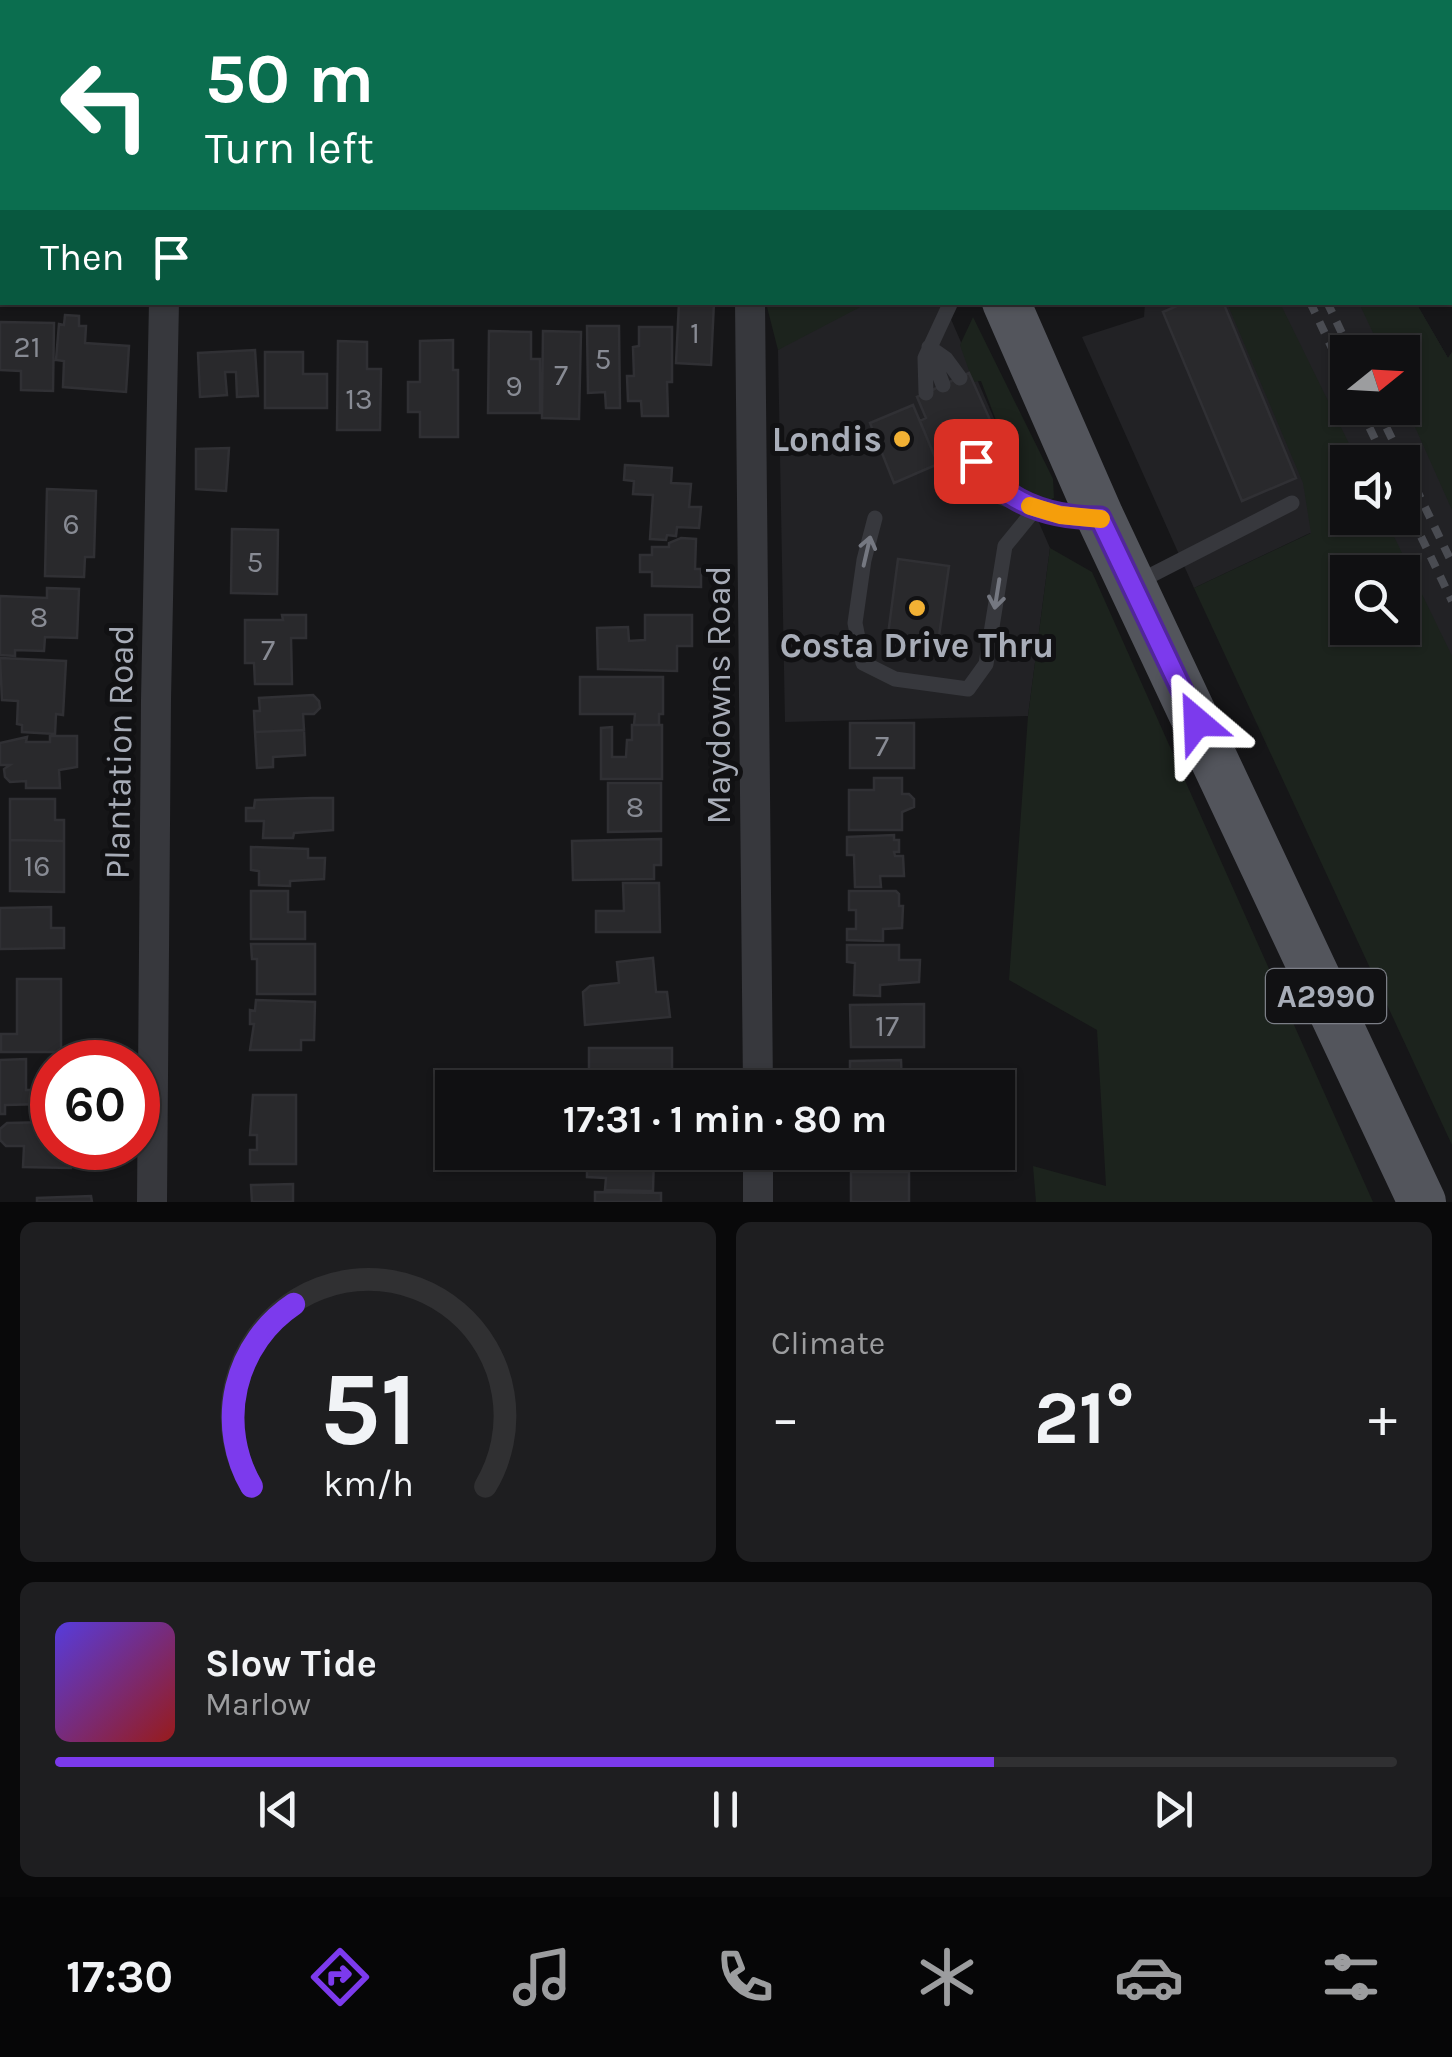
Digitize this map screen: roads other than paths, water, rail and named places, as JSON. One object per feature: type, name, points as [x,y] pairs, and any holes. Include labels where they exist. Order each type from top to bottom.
[{"type":"main road","name":"A2990","points":[[1006,305],[1100,518],[1422,1202]]},
{"type":"street","name":"Plantation Road","points":[[152,1202],[164,305]]},
{"type":"street","name":"Maydowns Road","points":[[750,305],[758,1070]]},
{"type":"street","points":[[758,1170],[758,1202]]},
{"type":"lane","points":[[926,393],[924,368],[930,346],[950,305]]},
{"type":"lane","points":[[930,346],[946,358],[960,378]]},
{"type":"lane","points":[[930,346],[943,385]]},
{"type":"lane","points":[[994,453],[1015,500]]},
{"type":"lane","points":[[976,461],[1015,500]]},
{"type":"lane","points":[[959,469],[980,490],[1060,515],[1100,518]]},
{"type":"lane","points":[[1132,585],[1292,503]]},
{"type":"lane","points":[[875,518],[855,622],[862,662],[895,679],[968,689],[986,664],[1005,546],[1036,508]]},
{"type":"railway","points":[[1311,305],[1330,344]]},
{"type":"railway","points":[[1328,305],[1343,335]]},
{"type":"railway","points":[[1368,425],[1378,445]]},
{"type":"railway","points":[[1385,425],[1452,563]]},
{"type":"railway","points":[[1420,534],[1452,601]]},
{"type":"place","name":"Londis","points":[[902,439]]},
{"type":"place","name":"Costa Drive Thru","points":[[917,608]]}]
